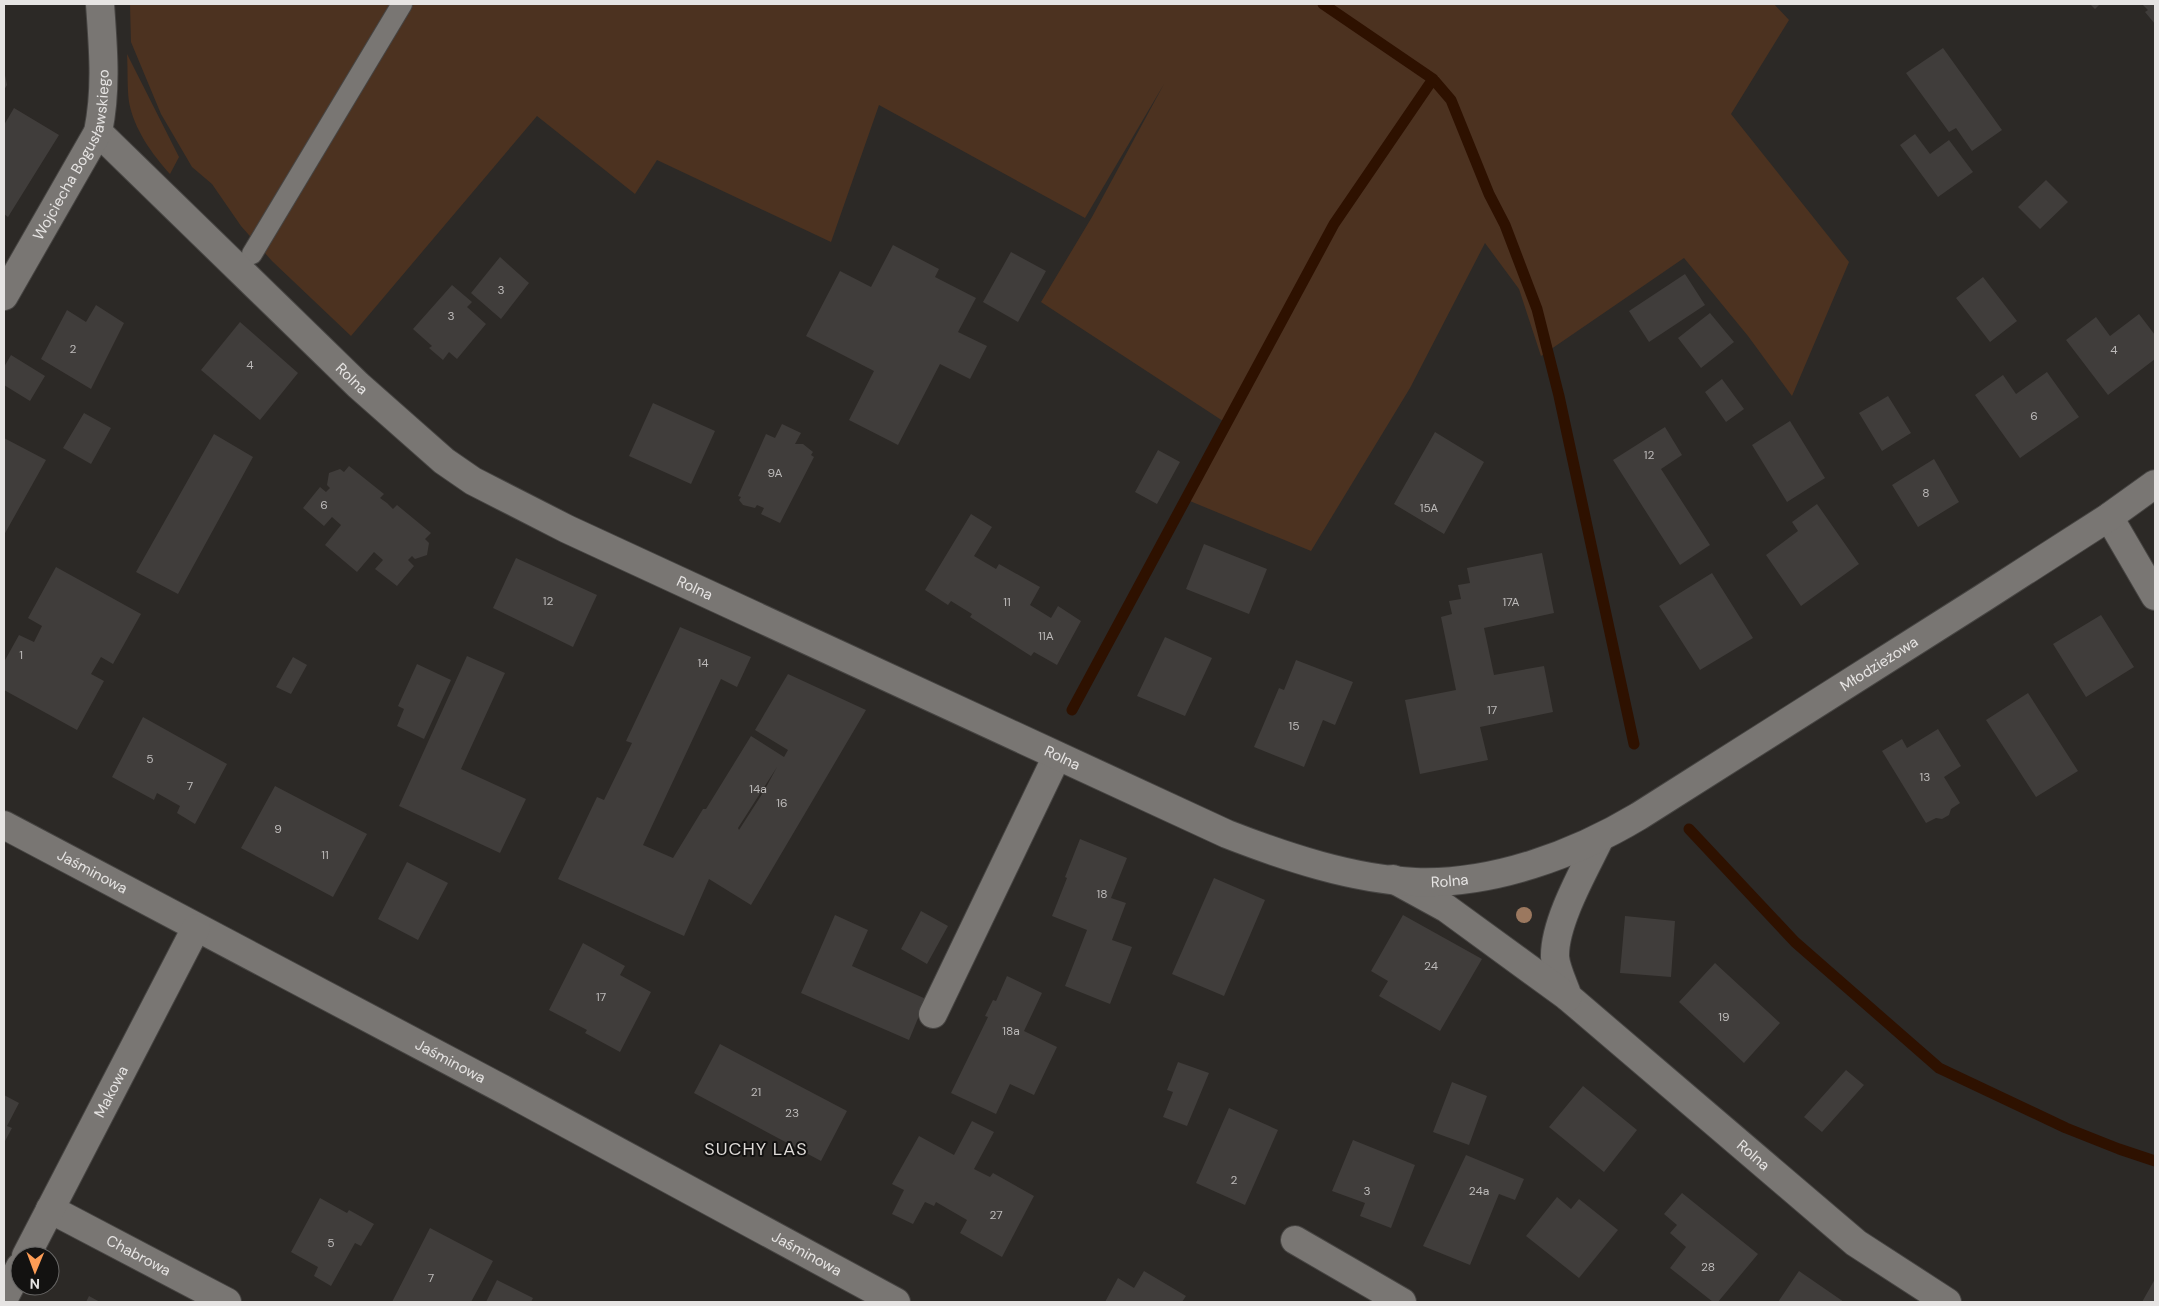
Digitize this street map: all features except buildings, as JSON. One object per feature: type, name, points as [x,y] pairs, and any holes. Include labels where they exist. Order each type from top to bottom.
[{"type":"street","name":"Wojciecha Bogusławskiego","points":[[4,296],[98,132],[103,106],[105,79],[100,4]]},
{"type":"street","name":"Rolna","points":[[98,132],[358,385],[437,455],[473,481],[567,529],[1057,756],[1248,842],[1330,867],[1393,879],[1436,882],[1487,875],[1530,865],[1600,838]]},
{"type":"street","name":"Młodzieżowa","points":[[1600,838],[1679,790],[2109,517],[2155,484]]},
{"type":"street","points":[[2109,517],[2155,596]]},
{"type":"street","points":[[933,1014],[1057,756]]},
{"type":"street","name":"Jaśminowa","points":[[4,825],[539,1109],[896,1302]]},
{"type":"street","points":[[1568,997],[1555,957],[1561,923],[1600,838]]},
{"type":"street","name":"Rolna","points":[[1393,879],[1446,908],[1568,997],[1856,1243],[1947,1302]]},
{"type":"street","name":"Makowa","points":[[31,1246],[196,928]]},
{"type":"street","name":"Chabrowa","points":[[50,1209],[227,1302]]},
{"type":"street","points":[[1295,1240],[1402,1302]]},
{"type":"street","points":[[4,1298],[10,1286]]},
{"type":"lane","points":[[252,254],[402,4]]},
{"type":"shaded area","points":[[130,4],[1774,4],[1789,20],[1731,114],[1849,262],[1792,396],[1748,336],[1684,258],[1541,356],[1519,289],[1485,243],[1410,388],[1311,551],[1185,499],[1226,423],[1041,302],[1092,217],[1164,84],[1085,218],[879,105],[831,242],[657,160],[635,194],[537,116],[351,336],[272,261],[241,226],[212,184],[192,167],[161,114],[131,42]]},
{"type":"shaded area","points":[[127,54],[179,157],[170,174],[145,141],[131,112],[128,96]]},
{"type":"waterway","points":[[1323,4],[1433,79],[1451,100],[1489,194],[1505,225],[1537,309],[1559,396],[1634,744]]},
{"type":"waterway","points":[[1072,710],[1334,224],[1433,79]]},
{"type":"waterway","points":[[1689,829],[1795,942],[1939,1068],[2066,1128],[2155,1161]]},
{"type":"district","name":"SUCHY LAS","points":[[756,1149]]}]
